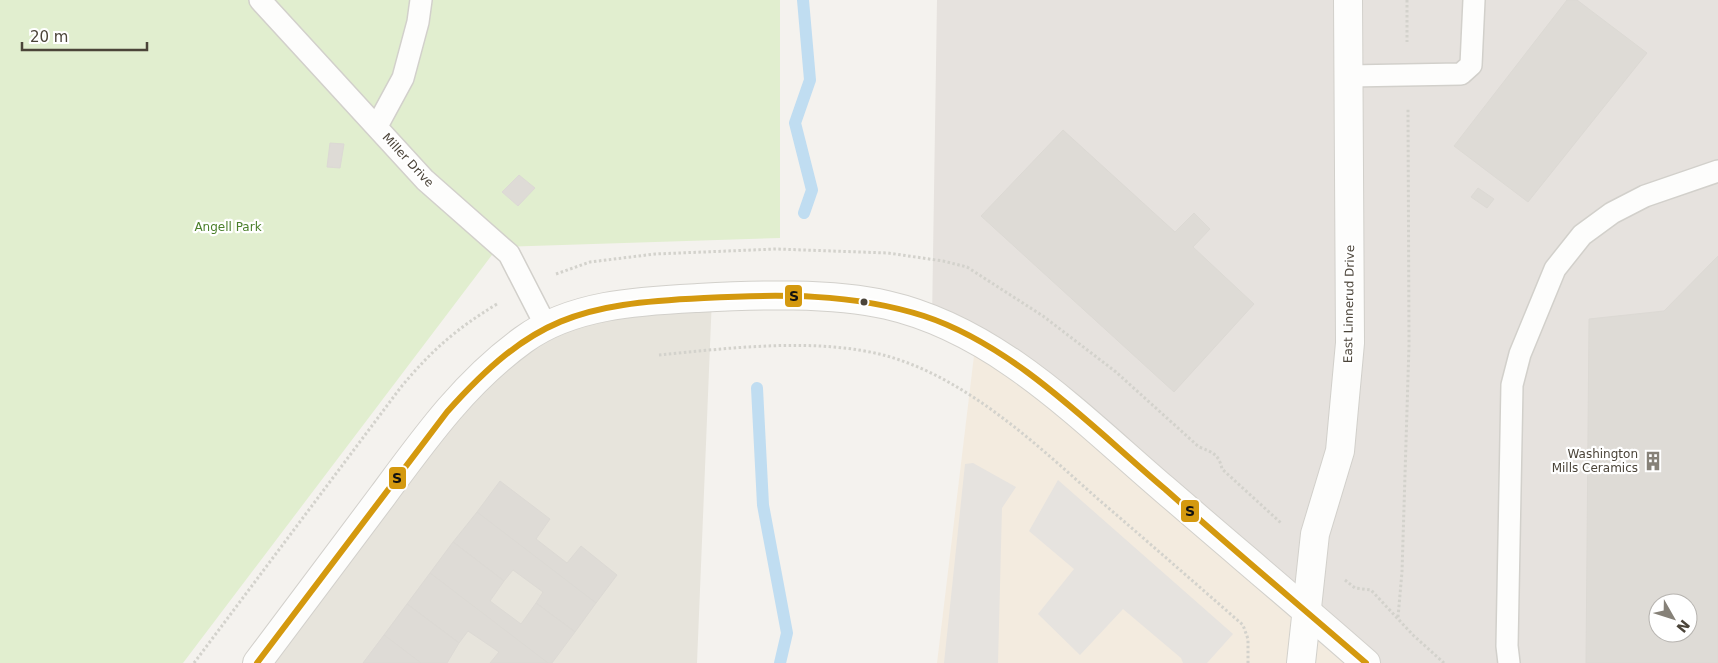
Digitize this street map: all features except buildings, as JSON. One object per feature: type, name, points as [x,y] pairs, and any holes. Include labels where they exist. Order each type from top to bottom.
[{"type":"street","name":"East Linnerud Drive","points":[[1301,663],[1315,534],[1340,451],[1350,343],[1348,0]]},
{"type":"street","points":[[257,663],[446,412],[466,389],[525,338],[546,326],[596,309],[652,301],[754,296],[844,298],[888,305],[932,320],[976,339],[1028,374],[1366,663]]},
{"type":"lane","name":"Miller Drive","points":[[260,0],[425,180],[509,254],[546,326]]},
{"type":"lane","points":[[377,126],[403,78],[418,22],[421,0]]},
{"type":"lane","points":[[1349,76],[1408,73],[1461,74],[1471,65],[1474,0]]},
{"type":"lane","points":[[1509,663],[1507,646],[1512,385],[1520,354],[1555,269],[1582,236],[1612,213],[1645,196],[1718,171]]},
{"type":"path","points":[[1398,618],[1402,572],[1409,345],[1407,0]]},
{"type":"path","points":[[557,274],[578,266]]},
{"type":"path","points":[[194,663],[389,403],[428,355],[461,327],[501,301]]},
{"type":"path","points":[[658,355],[776,345],[843,347],[888,356],[931,374],[982,402],[1043,450],[1243,625],[1248,639],[1248,663]]},
{"type":"path","points":[[1179,429],[1199,447],[1214,452],[1220,459],[1222,469]]},
{"type":"path","points":[[1355,588],[1371,590],[1413,635],[1444,663]]},
{"type":"shaded area","points":[[937,0],[1718,0],[1718,663],[1366,663],[1188,510],[932,320]]},
{"type":"shaded area","points":[[712,297],[697,663],[257,663],[525,338]]},
{"type":"shaded area","points":[[976,339],[1366,663],[937,663]]},
{"type":"shaded area","points":[[973,463],[1016,487],[1002,508],[998,663],[944,663],[965,464]]},
{"type":"shaded area","points":[[1058,480],[1233,634],[1207,663],[1183,663],[1181,658],[1123,609],[1080,655],[1038,614],[1074,569],[1029,531]]},
{"type":"green space","name":"Angell Park","points":[[0,0],[780,0],[780,238],[498,247],[183,663],[0,663]]},
{"type":"waterway","points":[[803,0],[810,80],[795,123],[812,190],[804,213]]},
{"type":"waterway","points":[[757,388],[763,505],[787,633],[780,663]]},
{"type":"transit line","name":"S","points":[[257,663],[447,412],[477,380],[505,355],[533,336],[560,322],[590,312],[623,305],[661,301],[759,296],[842,299],[897,308],[924,316],[958,330],[990,347],[1052,391],[1081,415],[1366,663]]},
{"type":"place","name":"Washington Mills Ceramics","points":[[1653,461]]}]
